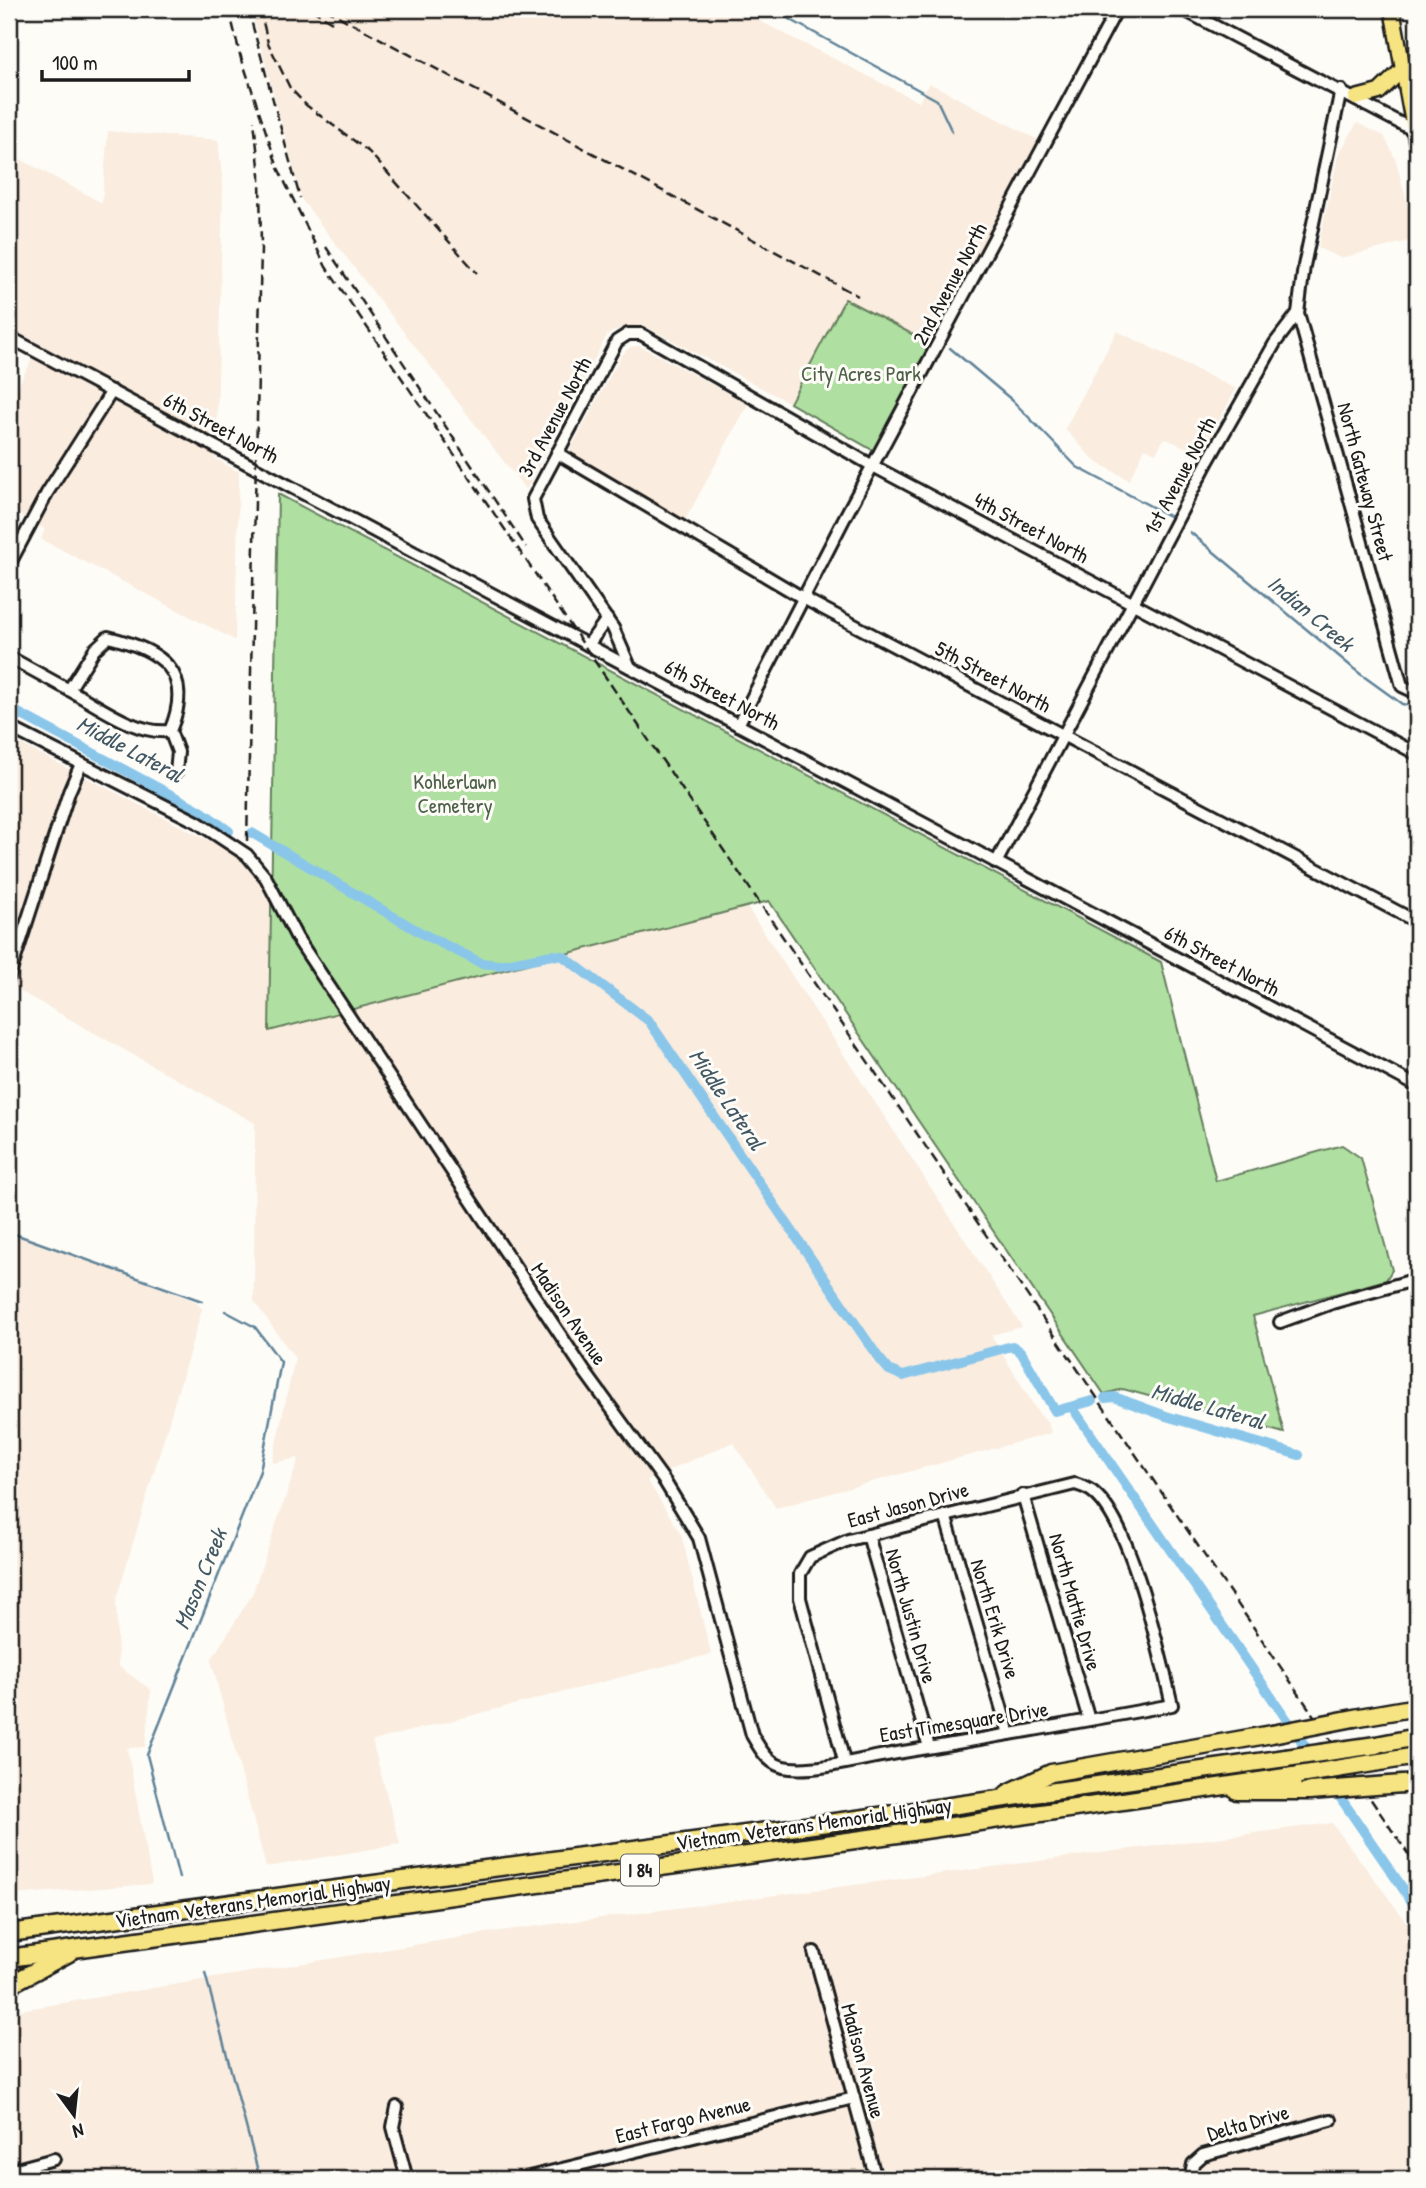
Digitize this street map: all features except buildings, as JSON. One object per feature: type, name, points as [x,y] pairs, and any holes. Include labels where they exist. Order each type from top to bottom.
[{"type":"highway","points":[[993,1800],[1051,1773],[1417,1707]]},
{"type":"highway","name":"Vietnam Veterans Memorial Highway","points":[[9,1933],[993,1800],[1417,1737]]},
{"type":"highway","name":"Vietnam Veterans Memorial Highway","points":[[9,1958],[898,1835],[1417,1756]]},
{"type":"highway","points":[[1200,1790],[1310,1791],[1409,1783]]},
{"type":"highway","points":[[9,1923],[218,1904]]},
{"type":"highway","points":[[9,1985],[81,1947]]},
{"type":"main road","points":[[1392,9],[1416,136]]},
{"type":"main road","points":[[1356,98],[1379,92],[1403,69]]},
{"type":"street","name":"2nd Avenue North","points":[[738,725],[1117,9]]},
{"type":"street","points":[[1182,9],[1264,54],[1356,98],[1416,136]]},
{"type":"street","points":[[1298,313],[1304,266],[1341,90]]},
{"type":"street","name":"1st Avenue North","points":[[996,863],[1275,343],[1298,313]]},
{"type":"street","name":"North Gateway Street","points":[[1298,313],[1402,686],[1417,693]]},
{"type":"street","name":"4th Street North","points":[[628,334],[641,334],[873,466],[1417,754]]},
{"type":"street","name":"3rd Avenue North","points":[[628,334],[617,341],[533,499],[533,509],[607,619],[630,667]]},
{"type":"street","name":"6th Street North","points":[[9,337],[1417,1086]]},
{"type":"street","points":[[9,565],[47,493],[111,391]]},
{"type":"street","name":"5th Street North","points":[[557,453],[803,598],[1417,922]]},
{"type":"street","points":[[588,645],[607,619]]},
{"type":"street","points":[[69,690],[94,650],[108,637],[143,646],[171,668],[180,693],[170,731],[178,752],[176,772]]},
{"type":"street","points":[[9,657],[130,722],[157,732],[170,731]]},
{"type":"street","name":"Madison Avenue","points":[[9,727],[197,822],[247,855],[266,878],[285,916],[585,1372],[665,1482],[699,1538],[752,1735],[765,1758]]},
{"type":"street","points":[[9,977],[69,792],[81,764]]},
{"type":"street","points":[[1280,1322],[1417,1279]]},
{"type":"street","name":"East Jason Drive","points":[[844,1761],[800,1598],[800,1574],[810,1557],[868,1535],[1023,1494],[1075,1484],[1094,1492],[1123,1536],[1172,1705]]},
{"type":"street","name":"North Mattie Drive","points":[[1023,1494],[1089,1720]]},
{"type":"street","name":"North Erik Drive","points":[[945,1515],[1009,1734]]},
{"type":"street","name":"North Justin Drive","points":[[868,1535],[929,1747]]},
{"type":"street","name":"East Timesquare Drive","points":[[765,1758],[788,1768],[844,1761],[1172,1705]]},
{"type":"street","name":"Madison Avenue","points":[[814,1952],[876,2179]]},
{"type":"street","name":"East Fargo Avenue","points":[[521,2179],[854,2098]]},
{"type":"street","points":[[397,2107],[393,2127],[407,2179]]},
{"type":"street","name":"Delta Drive","points":[[1190,2179],[1193,2164],[1203,2155],[1331,2120]]},
{"type":"street","points":[[9,2171],[54,2159]]},
{"type":"shaded area","points":[[251,9],[736,9],[919,102],[929,83],[1040,141],[933,345],[845,299],[790,403],[643,325],[621,328],[607,335],[526,490],[302,200]]},
{"type":"shaded area","points":[[1357,123],[1384,136],[1395,158],[1417,239],[1341,258],[1318,248],[1338,156]]},
{"type":"shaded area","points":[[108,131],[218,140],[223,186],[216,459],[239,472],[235,640],[41,539],[45,529],[9,509],[9,404],[40,344],[9,328],[9,153],[102,203]]},
{"type":"shaded area","points":[[1117,331],[1236,389],[1201,454],[1164,438],[1156,453],[1145,448],[1129,480],[1095,461],[1065,429]]},
{"type":"shaded area","points":[[640,346],[748,404],[683,524],[564,461],[621,356],[630,347]]},
{"type":"shaded area","points":[[9,738],[272,873],[270,1030],[747,907],[1022,1327],[991,1335],[1039,1414],[1048,1423],[1051,1433],[776,1508],[733,1442],[647,1480],[681,1534],[711,1654],[372,1741],[400,1844],[266,1867],[211,1660],[252,1595],[299,1458],[272,1463],[295,1358],[254,1301],[255,1123],[9,985]]},
{"type":"shaded area","points":[[9,1230],[195,1301],[202,1309],[116,1600],[118,1666],[151,1690],[145,1747],[127,1748],[152,1884],[9,1895]]},
{"type":"shaded area","points":[[1332,1823],[1417,1936],[1417,2179],[9,2179],[9,2012],[493,1932]]},
{"type":"green space","name":"City Acres Park","points":[[845,299],[933,345],[876,452],[790,403]]},
{"type":"green space","name":"Kohlerlawn Cemetery","points":[[278,494],[1161,962],[1216,1181],[1342,1145],[1361,1158],[1392,1270],[1386,1280],[1253,1316],[1284,1433],[1123,1389],[1104,1394],[769,901],[269,1031]]},
{"type":"waterway","name":"Indian Creek","points":[[771,9],[937,100],[952,132]]},
{"type":"waterway","name":"Indian Creek","points":[[950,348],[1013,401],[1077,467],[1171,517]]},
{"type":"waterway","name":"Indian Creek","points":[[1190,532],[1359,673],[1402,704],[1417,707]]},
{"type":"waterway","name":"Middle Lateral","points":[[9,708],[201,811],[229,831]]},
{"type":"waterway","name":"Middle Lateral","points":[[252,833],[423,934],[481,963],[499,965],[552,955],[563,956],[649,1021],[889,1370],[903,1376],[1012,1346],[1021,1352],[1055,1411],[1092,1401]]},
{"type":"waterway","name":"Mason Creek","points":[[9,1232],[202,1301]]},
{"type":"waterway","name":"Mason Creek","points":[[179,1878],[147,1755],[260,1471],[281,1362],[255,1327],[225,1311]]},
{"type":"waterway","name":"Middle Lateral","points":[[1105,1398],[1114,1397],[1166,1416],[1299,1455]]},
{"type":"waterway","points":[[1072,1407],[1417,1909]]},
{"type":"waterway","name":"Mason Creek","points":[[205,1973],[260,2179]]},
{"type":"railway","points":[[229,9],[242,63]]},
{"type":"railway","points":[[248,9],[300,198]]},
{"type":"railway","points":[[260,9],[268,43],[290,88],[306,105],[369,152],[477,273]]},
{"type":"railway","points":[[311,9],[332,22]]},
{"type":"railway","points":[[325,9],[858,296]]},
{"type":"railway","points":[[240,54],[278,168],[326,267],[1417,1867]]},
{"type":"railway","points":[[247,841],[261,248],[260,175],[254,121]]},
{"type":"railway","points":[[326,247],[526,547]]}]
